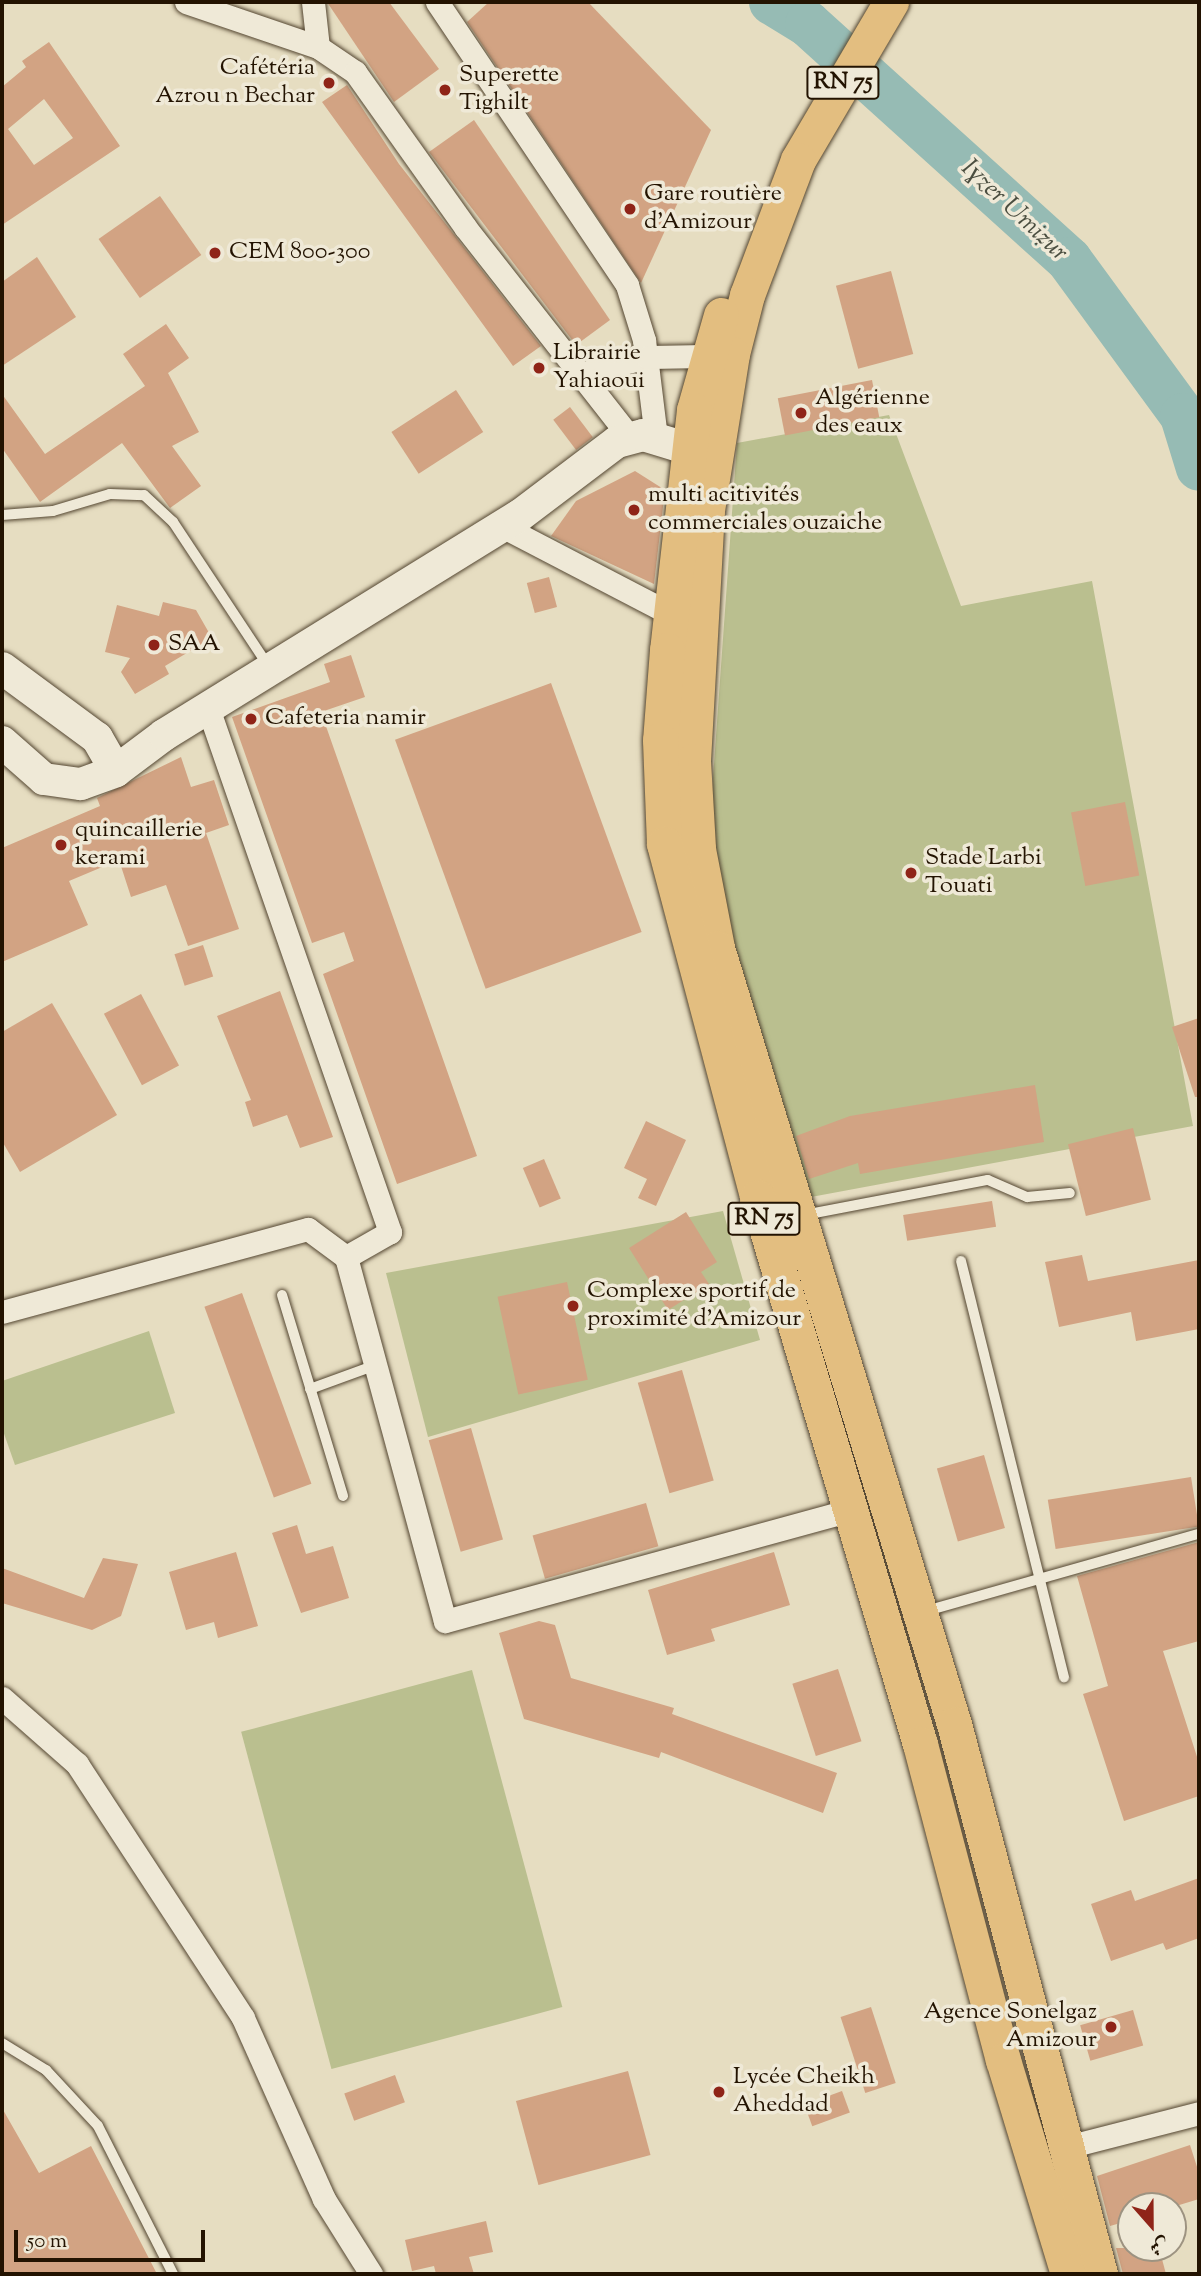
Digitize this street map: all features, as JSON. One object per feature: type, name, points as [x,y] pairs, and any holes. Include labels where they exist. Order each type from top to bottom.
[{"type":"main road","name":"RN 75","points":[[890,3],[798,160],[753,221],[707,356],[672,444],[673,615],[660,740],[664,844],[921,1612],[1063,2148],[1100,2274]]},
{"type":"main road","name":"RN 75","points":[[798,160],[747,295],[672,444],[698,849],[717,948],[781,1200],[850,1510],[1068,2274]]},
{"type":"main road","points":[[2,742],[44,779],[81,784],[116,771],[208,708],[502,526],[672,444]]},
{"type":"main road","points":[[2,668],[97,738],[116,771]]},
{"type":"main road","points":[[963,1909],[998,1899]]},
{"type":"street","points":[[186,2],[317,47],[355,72],[465,227],[580,374],[672,444]]},
{"type":"street","points":[[313,2],[317,47]]},
{"type":"street","points":[[437,2],[627,285],[672,444]]},
{"type":"street","points":[[580,374],[647,357],[707,356]]},
{"type":"street","points":[[502,526],[673,615]]},
{"type":"street","points":[[208,708],[390,1232],[346,1257]]},
{"type":"street","points":[[2,1312],[308,1229],[346,1257],[445,1621],[850,1510]]},
{"type":"street","points":[[2,1698],[77,1764],[243,2018],[324,2199],[371,2274]]},
{"type":"street","points":[[1063,2148],[1199,2113]]},
{"type":"lane","points":[[2,515],[53,511],[110,494],[144,495],[173,522],[271,669]]},
{"type":"lane","points":[[781,1200],[988,1180],[1027,1197],[1070,1193]]},
{"type":"lane","points":[[961,1261],[1064,1677]]},
{"type":"lane","points":[[282,1295],[343,1496]]},
{"type":"lane","points":[[310,1389],[376,1365]]},
{"type":"lane","points":[[921,1612],[1040,1581],[1199,1534]]},
{"type":"lane","points":[[2,2043],[46,2070],[98,2126],[128,2176],[173,2274]]},
{"type":"green space","points":[[889,415],[961,606],[1092,581],[1193,1126],[811,1197],[723,914],[711,806],[737,443]]},
{"type":"green space","name":"Complexe sportif de proximité d'Amizour","points":[[723,1211],[760,1340],[428,1437],[386,1273]]},
{"type":"green space","points":[[149,1331],[175,1413],[15,1465],[2,1428],[2,1381]]},
{"type":"green space","points":[[472,1670],[562,2007],[331,2069],[241,1732]]},
{"type":"building","points":[[327,2],[389,2],[439,69],[394,102]]},
{"type":"building","name":"Gare routière d'Amizour","points":[[489,2],[588,2],[711,130],[641,283],[467,22]]},
{"type":"building","points":[[49,42],[120,146],[2,225],[2,87],[26,67],[22,61]],"holes":[[[44,99],[73,138],[34,165],[8,129]]]},
{"type":"building","points":[[347,85],[399,164],[541,346],[513,366],[322,102]]},
{"type":"building","points":[[474,120],[610,320],[576,345],[429,152]]},
{"type":"building","points":[[160,196],[201,255],[140,298],[99,239]]},
{"type":"building","points":[[37,257],[76,317],[2,366],[2,282]]},
{"type":"building","points":[[891,271],[913,354],[858,369],[836,286]]},
{"type":"building","points":[[166,324],[189,358],[168,373],[199,432],[172,446],[201,486],[170,508],[122,443],[40,502],[2,448],[2,394],[45,454],[145,386],[123,354]]},
{"type":"building","points":[[872,380],[879,417],[785,436],[778,398]]},
{"type":"building","points":[[456,390],[483,432],[419,474],[391,432]]},
{"type":"building","points":[[570,407],[593,437],[576,450],[553,420]]},
{"type":"building","points":[[635,471],[665,490],[654,584],[551,536],[576,501]]},
{"type":"building","points":[[549,577],[557,607],[535,613],[527,583]]},
{"type":"building","name":"SAA","points":[[163,602],[196,610],[212,638],[165,666],[169,674],[135,694],[121,672],[130,658],[105,652],[117,605],[159,616]]},
{"type":"building","points":[[351,655],[365,697],[321,712],[477,1156],[397,1184],[323,974],[354,961],[344,932],[312,943],[232,717],[330,682],[324,664]]},
{"type":"building","points":[[551,683],[642,932],[486,989],[395,740]]},
{"type":"building","points":[[181,757],[191,787],[214,780],[229,825],[206,833],[239,929],[188,946],[166,885],[131,897],[119,860],[69,881],[88,925],[2,962],[2,848],[100,806],[97,798]]},
{"type":"building","points":[[1125,802],[1139,876],[1085,886],[1071,812]]},
{"type":"building","points":[[203,945],[213,976],[185,986],[174,954]]},
{"type":"building","points":[[280,991],[333,1137],[300,1148],[287,1115],[253,1127],[245,1102],[251,1100],[217,1016]]},
{"type":"building","points":[[141,994],[179,1066],[142,1085],[104,1014]]},
{"type":"building","points":[[52,1003],[117,1115],[20,1172],[2,1141],[2,1032]]},
{"type":"building","points":[[1199,1018],[1199,1097],[1195,1097],[1172,1027]]},
{"type":"building","points":[[1035,1085],[1044,1142],[860,1174],[858,1163],[809,1179],[796,1136],[850,1116]]},
{"type":"building","points":[[646,1121],[686,1140],[656,1206],[638,1198],[647,1179],[624,1168]]},
{"type":"building","points":[[1133,1128],[1151,1200],[1086,1216],[1068,1144]]},
{"type":"building","points":[[544,1159],[561,1199],[540,1208],[523,1168]]},
{"type":"building","points":[[992,1201],[996,1227],[907,1241],[903,1215]]},
{"type":"building","points":[[686,1212],[717,1262],[701,1272],[709,1284],[668,1310],[629,1248]]},
{"type":"building","points":[[1082,1255],[1088,1281],[1199,1260],[1199,1329],[1136,1341],[1131,1312],[1059,1327],[1045,1262]]},
{"type":"building","points":[[567,1282],[588,1380],[518,1395],[498,1297]]},
{"type":"building","points":[[242,1293],[311,1484],[274,1497],[204,1307]]},
{"type":"building","points":[[682,1370],[714,1481],[669,1493],[638,1383]]},
{"type":"building","points":[[471,1428],[503,1540],[461,1552],[429,1440]]},
{"type":"building","points":[[984,1455],[1005,1528],[958,1542],[937,1469]]},
{"type":"building","points":[[1191,1477],[1199,1526],[1056,1549],[1048,1500]]},
{"type":"building","points":[[646,1503],[658,1546],[545,1579],[533,1536]]},
{"type":"building","points":[[297,1525],[306,1554],[333,1546],[349,1598],[301,1613],[272,1533]]},
{"type":"building","points":[[1199,1542],[1199,1641],[1163,1651],[1199,1763],[1199,1796],[1124,1821],[1083,1694],[1108,1686],[1077,1576]]},
{"type":"building","points":[[236,1552],[258,1626],[218,1638],[214,1622],[186,1630],[169,1572]]},
{"type":"building","points":[[774,1552],[790,1605],[711,1629],[715,1641],[667,1655],[648,1590]]},
{"type":"building","points":[[103,1558],[138,1564],[121,1616],[92,1630],[2,1603],[2,1568],[84,1598]]},
{"type":"building","points":[[539,1621],[555,1625],[571,1678],[674,1708],[672,1714],[837,1773],[823,1813],[661,1752],[659,1758],[524,1719],[499,1633]]},
{"type":"building","points":[[838,1669],[861,1741],[816,1756],[792,1684]]},
{"type":"building","points":[[1199,1878],[1199,1938],[1166,1950],[1163,1943],[1111,1961],[1091,1904],[1131,1890],[1135,1901]]},
{"type":"building","points":[[871,2007],[896,2083],[865,2093],[841,2017]]},
{"type":"building","points":[[1133,2010],[1143,2046],[1090,2061],[1080,2025]]},
{"type":"building","points":[[628,2071],[651,2155],[538,2185],[516,2101]]},
{"type":"building","points":[[395,2075],[405,2102],[354,2121],[344,2093]]},
{"type":"building","points":[[842,2091],[850,2113],[812,2126],[804,2105]]},
{"type":"building","points":[[2,2108],[39,2173],[91,2146],[157,2274],[2,2274]]},
{"type":"building","points":[[1190,2145],[1199,2173],[1199,2199],[1187,2203],[1187,2192],[1117,2192],[1117,2224],[1110,2226],[1097,2176]]},
{"type":"building","points":[[486,2221],[493,2252],[469,2257],[474,2274],[436,2274],[434,2266],[412,2271],[405,2240]]},
{"type":"building","points":[[1120,2262],[1163,2262],[1166,2274],[1123,2274]]},
{"type":"waterway","name":"Iɣzer Umiẓur","points":[[772,2],[808,24],[1069,260],[1183,416],[1199,468]]},
{"type":"place","name":"Cafétéria Azrou n Bechar","points":[[329,83]]},
{"type":"place","name":"Superette Tighilt","points":[[445,90]]},
{"type":"place","name":"Gare routière d'Amizour","points":[[630,209]]},
{"type":"place","name":"CEM 800-300","points":[[215,253]]},
{"type":"place","name":"Librairie Yahiaoui","points":[[539,368]]},
{"type":"place","name":"Algérienne des eaux","points":[[801,413]]},
{"type":"place","name":"multi acitivités commerciales ouzaiche","points":[[634,510]]},
{"type":"place","name":"SAA","points":[[154,645]]},
{"type":"place","name":"Cafeteria namir","points":[[251,719]]},
{"type":"place","name":"quincaillerie kerami","points":[[61,845]]},
{"type":"place","name":"Stade Larbi Touati","points":[[911,873]]},
{"type":"place","name":"Complexe sportif de proximité d'Amizour","points":[[573,1306]]},
{"type":"place","name":"Agence Sonelgaz Amizour","points":[[1111,2027]]},
{"type":"place","name":"Lycée Cheikh Aheddad","points":[[719,2092]]}]
